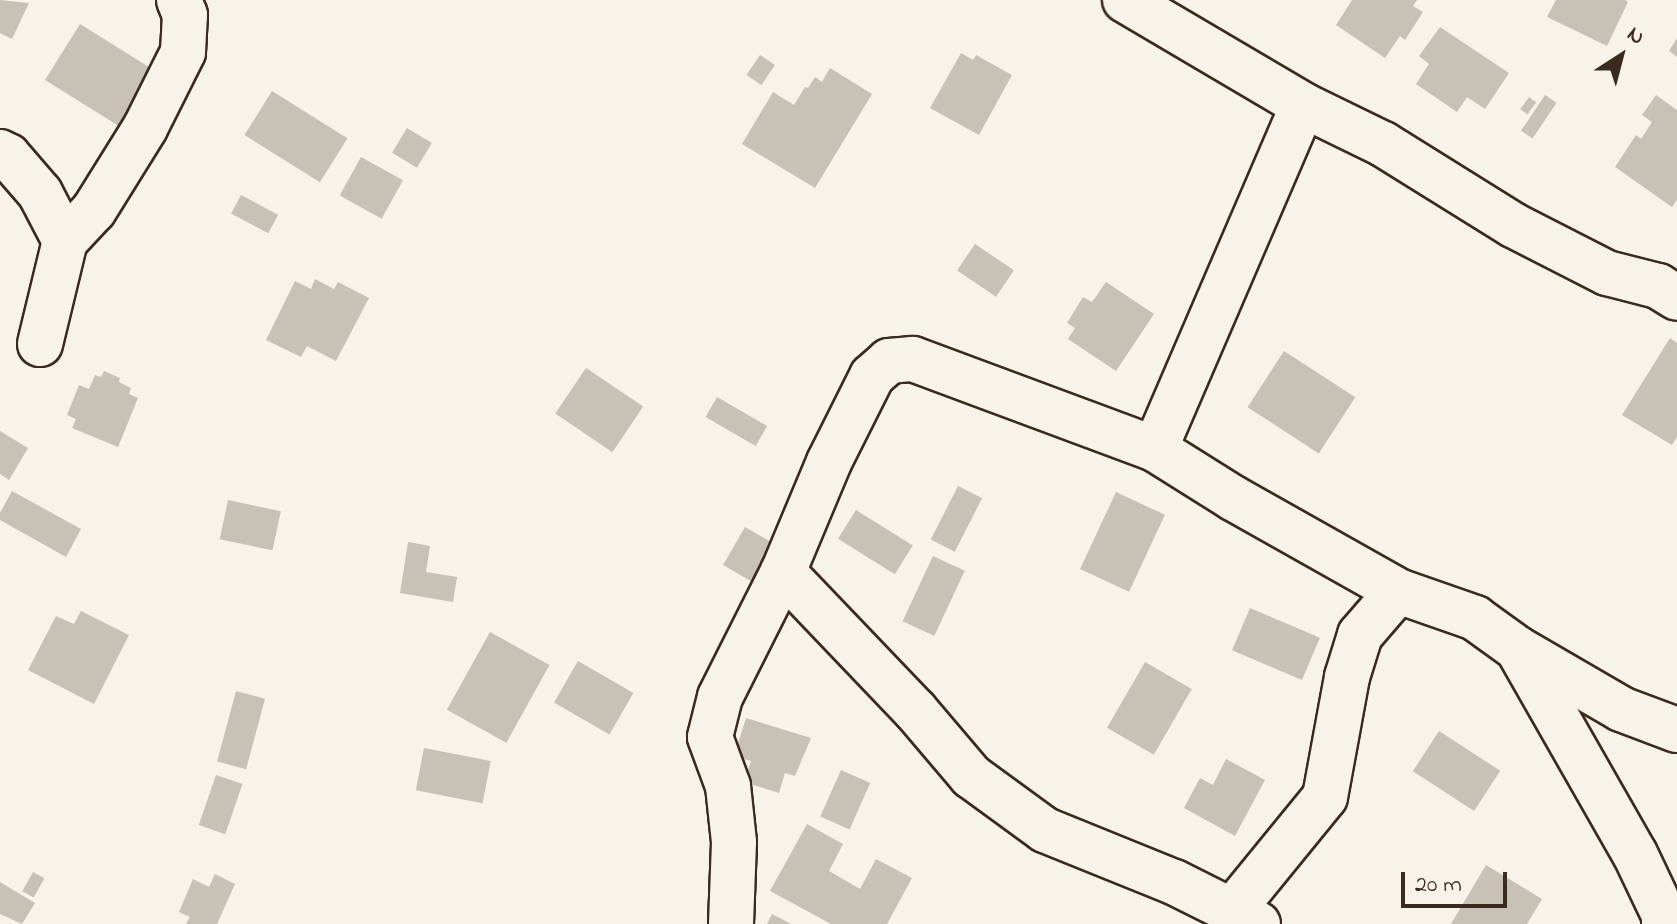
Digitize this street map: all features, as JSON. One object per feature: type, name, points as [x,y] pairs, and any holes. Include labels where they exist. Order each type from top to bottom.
[{"type":"street","points":[[40,344],[65,241],[94,210],[145,128],[183,52],[185,15],[179,0]]},
{"type":"street","points":[[1125,0],[1303,105],[1383,144],[1513,225],[1607,273],[1658,286],[1677,298]]},
{"type":"street","points":[[1155,449],[1303,105]]},
{"type":"street","points":[[0,152],[8,156],[40,193],[65,241]]},
{"type":"street","points":[[731,924],[734,842],[728,786],[710,737],[720,697],[783,572],[851,416],[872,376],[889,361],[913,359],[1155,449],[1233,498],[1398,591],[1475,618],[1518,649],[1621,709],[1677,730]]},
{"type":"street","points":[[783,572],[915,710],[971,776],[1045,830],[1174,882],[1245,917],[1325,797],[1344,691],[1360,635],[1398,591]]},
{"type":"street","points":[[1518,649],[1635,854],[1664,915],[1664,924]]},
{"type":"building","points":[[0,0],[29,3],[12,39],[0,33]]},
{"type":"building","points":[[1352,0],[1417,0],[1413,6],[1423,12],[1405,40],[1400,36],[1385,58],[1336,25]]},
{"type":"building","points":[[1556,0],[1628,2],[1607,46],[1547,17]]},
{"type":"building","points":[[80,24],[154,70],[119,126],[45,80]]},
{"type":"building","points":[[1440,27],[1509,73],[1485,109],[1467,97],[1457,112],[1416,84],[1429,64],[1419,56]]},
{"type":"building","points":[[1677,38],[1677,57],[1669,51]]},
{"type":"building","points":[[961,53],[973,60],[976,55],[1012,75],[979,135],[930,108]]},
{"type":"building","points":[[760,55],[775,65],[762,85],[747,75]]},
{"type":"building","points":[[830,68],[872,94],[815,188],[742,144],[773,92],[794,105],[805,87],[808,88],[815,77],[822,82]]},
{"type":"building","points":[[272,91],[347,138],[320,182],[244,135]]},
{"type":"building","points":[[1545,95],[1557,103],[1533,138],[1521,131]]},
{"type":"building","points":[[1656,95],[1677,110],[1677,200],[1672,207],[1615,167],[1636,135],[1641,139],[1652,122],[1642,115]]},
{"type":"building","points":[[1529,97],[1536,102],[1527,114],[1520,109]]},
{"type":"building","points":[[407,128],[432,143],[417,168],[392,153]]},
{"type":"building","points":[[361,157],[403,180],[382,219],[340,195]]},
{"type":"building","points":[[241,195],[278,215],[268,233],[231,214]]},
{"type":"building","points":[[975,244],[1014,270],[996,297],[957,271]]},
{"type":"building","points":[[315,279],[334,289],[338,282],[369,298],[336,361],[307,346],[301,357],[266,340],[295,281],[311,289]]},
{"type":"building","points":[[1106,282],[1154,314],[1116,371],[1068,339],[1075,328],[1067,323],[1083,297],[1092,302]]},
{"type":"building","points":[[1670,338],[1677,343],[1677,437],[1672,445],[1622,415]]},
{"type":"building","points":[[1284,351],[1355,397],[1319,453],[1248,407]]},
{"type":"building","points":[[586,368],[643,407],[612,452],[555,414]]},
{"type":"building","points":[[104,371],[120,378],[119,382],[131,388],[129,394],[138,398],[118,447],[72,428],[76,419],[67,415],[79,385],[89,389],[95,375],[101,377]]},
{"type":"building","points":[[717,397],[767,426],[756,446],[706,417]]},
{"type":"building","points":[[0,431],[28,448],[9,480],[0,474]]},
{"type":"building","points":[[958,486],[982,498],[955,552],[931,539]]},
{"type":"building","points":[[12,491],[81,529],[66,557],[0,520],[0,513]]},
{"type":"building","points":[[1116,492],[1165,515],[1129,592],[1080,569]]},
{"type":"building","points":[[228,500],[281,511],[273,550],[220,539]]},
{"type":"building","points":[[856,510],[913,546],[895,574],[838,539]]},
{"type":"building","points":[[745,527],[774,544],[752,582],[723,565]]},
{"type":"building","points":[[408,542],[430,546],[426,572],[457,577],[453,602],[400,593]]},
{"type":"building","points":[[933,556],[965,571],[934,636],[903,621]]},
{"type":"building","points":[[1250,608],[1320,638],[1302,680],[1232,650]]},
{"type":"building","points":[[81,611],[129,635],[94,704],[28,670],[56,616],[74,624]]},
{"type":"building","points":[[490,632],[549,665],[506,743],[447,710]]},
{"type":"building","points":[[578,661],[633,693],[609,735],[554,703]]},
{"type":"building","points":[[1145,662],[1192,689],[1154,755],[1107,728]]},
{"type":"building","points":[[236,691],[265,699],[246,769],[217,762]]},
{"type":"building","points":[[746,718],[811,738],[795,776],[785,773],[779,793],[744,782],[751,761],[734,756]]},
{"type":"building","points":[[1439,731],[1500,771],[1474,811],[1413,771]]},
{"type":"building","points":[[424,748],[491,761],[483,803],[416,790]]},
{"type":"building","points":[[1226,759],[1265,780],[1235,836],[1184,808],[1200,778],[1213,785]]},
{"type":"building","points":[[841,770],[870,783],[849,830],[820,817]]},
{"type":"building","points":[[216,775],[242,784],[225,834],[199,825]]},
{"type":"building","points":[[807,824],[843,844],[829,871],[860,889],[876,859],[912,878],[887,924],[831,924],[770,891]]},
{"type":"building","points":[[1486,865],[1542,899],[1527,924],[1451,924]]},
{"type":"building","points":[[33,872],[44,878],[34,898],[22,891]]},
{"type":"building","points":[[215,874],[235,884],[217,924],[186,924],[190,917],[179,912],[193,879],[209,887]]},
{"type":"building","points":[[0,882],[35,903],[22,924],[0,914]]},
{"type":"building","points":[[772,914],[791,924],[767,924]]}]
